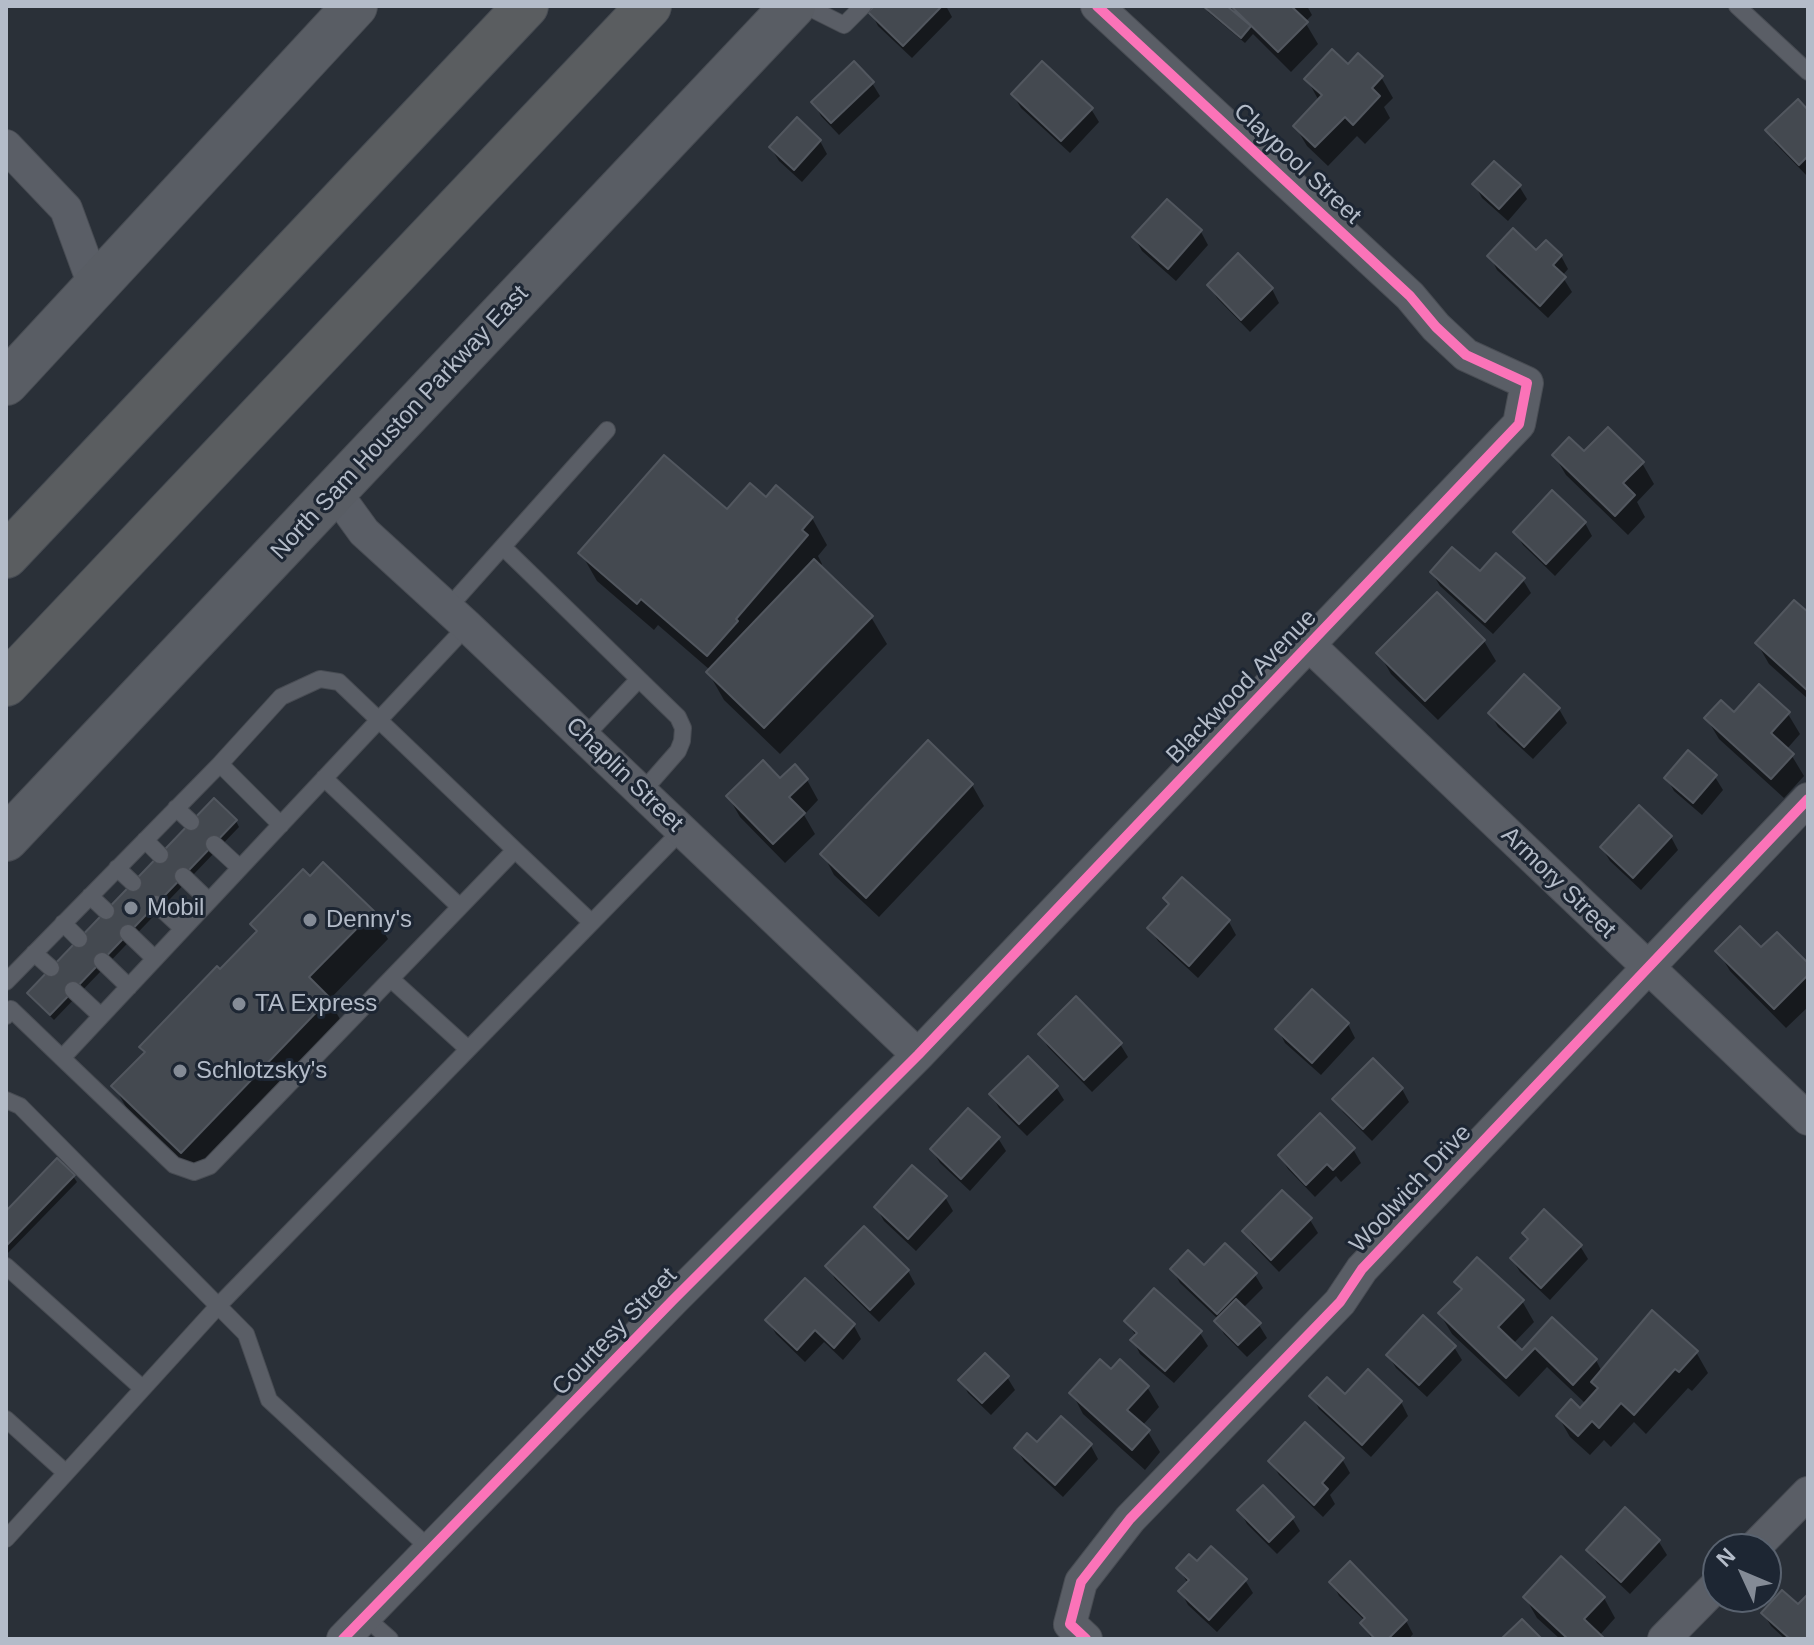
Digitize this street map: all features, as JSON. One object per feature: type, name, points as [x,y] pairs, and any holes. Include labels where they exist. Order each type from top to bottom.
[{"type":"highway","points":[[6,556],[526,6]]},
{"type":"highway","points":[[6,684],[649,6]]},
{"type":"main road","points":[[6,383],[355,6]]},
{"type":"main road","name":"North Sam Houston Parkway East","points":[[6,839],[793,6]]},
{"type":"street","name":"Claypool Street","points":[[1097,6],[1410,296],[1436,327],[1466,355]]},
{"type":"street","points":[[6,146],[66,209],[95,288]]},
{"type":"street","name":"Blackwood Avenue","points":[[918,1055],[1519,424],[1527,383],[1466,355]]},
{"type":"street","name":"Chaplin Street","points":[[335,492],[364,532],[458,617],[918,1055]]},
{"type":"street","name":"Armory Street","points":[[1309,645],[1808,1119]]},
{"type":"street","name":"Woolwich Drive","points":[[1078,1632],[1081,1582],[1130,1519],[1340,1302],[1362,1269],[1808,799]]},
{"type":"street","name":"Courtesy Street","points":[[354,1628],[673,1300],[918,1055]]},
{"type":"street","points":[[1769,1533],[1808,1493]]},
{"type":"street","points":[[1664,1639],[1702,1600]]},
{"type":"lane","points":[[806,6],[844,25],[863,6]]},
{"type":"lane","points":[[1737,6],[1808,72]]},
{"type":"lane","points":[[62,1058],[379,720],[458,617],[503,547],[607,430]]},
{"type":"lane","points":[[503,547],[678,717],[683,728],[678,751],[642,792]]},
{"type":"lane","points":[[6,982],[220,764],[281,697],[320,679],[339,682],[591,922]]},
{"type":"lane","points":[[584,737],[639,679]]},
{"type":"lane","points":[[220,764],[281,825]]},
{"type":"lane","points":[[324,778],[460,907]]},
{"type":"lane","points":[[176,808],[191,822]]},
{"type":"lane","points":[[6,1539],[219,1305],[682,830]]},
{"type":"lane","points":[[145,840],[160,855]]},
{"type":"lane","points":[[214,844],[240,868]]},
{"type":"lane","points":[[8,1010],[174,1165],[194,1172],[210,1166],[515,850]]},
{"type":"lane","points":[[117,868],[133,883]]},
{"type":"lane","points":[[183,876],[209,901]]},
{"type":"lane","points":[[90,896],[106,911]]},
{"type":"lane","points":[[156,904],[183,929]]},
{"type":"lane","points":[[63,923],[79,939]]},
{"type":"lane","points":[[128,933],[155,959]]},
{"type":"lane","points":[[34,953],[51,968]]},
{"type":"lane","points":[[102,961],[129,987]]},
{"type":"lane","points":[[391,979],[468,1049]]},
{"type":"lane","points":[[73,990],[101,1016]]},
{"type":"lane","points":[[6,1100],[20,1106],[246,1334],[269,1400],[430,1549]]},
{"type":"lane","points":[[6,1266],[142,1388]]},
{"type":"lane","points":[[6,1419],[66,1473]]},
{"type":"lane","points":[[354,1628],[390,1639]]},
{"type":"building","points":[[874,6],[942,6],[903,46],[868,12]]},
{"type":"building","points":[[1203,6],[1227,6],[1251,26],[1241,38]]},
{"type":"building","points":[[1231,6],[1291,6],[1308,22],[1278,52]]},
{"type":"building","points":[[1332,49],[1348,64],[1358,53],[1383,76],[1372,88],[1380,96],[1353,125],[1345,117],[1315,147],[1293,126],[1322,95],[1304,79]]},
{"type":"building","points":[[854,61],[874,82],[831,123],[811,102]]},
{"type":"building","points":[[1042,61],[1093,108],[1061,141],[1011,94]]},
{"type":"building","points":[[1798,99],[1808,110],[1808,156],[1799,165],[1765,130]]},
{"type":"building","points":[[797,117],[821,140],[794,170],[769,147]]},
{"type":"building","points":[[1494,161],[1521,185],[1499,209],[1472,184]]},
{"type":"building","points":[[1167,199],[1202,230],[1168,269],[1132,237]]},
{"type":"building","points":[[1513,228],[1536,250],[1546,240],[1562,255],[1553,265],[1566,277],[1540,306],[1487,256]]},
{"type":"building","points":[[1238,253],[1273,288],[1241,320],[1207,285]]},
{"type":"building","points":[[1608,427],[1644,462],[1623,483],[1635,495],[1615,516],[1552,455],[1569,437],[1584,451]]},
{"type":"building","points":[[664,455],[727,509],[750,483],[766,497],[776,485],[813,517],[802,530],[808,535],[707,656],[641,599],[637,604],[578,553]]},
{"type":"building","points":[[1552,490],[1586,522],[1546,564],[1513,532]]},
{"type":"building","points":[[1452,547],[1480,571],[1496,553],[1525,578],[1485,622],[1430,572]]},
{"type":"building","points":[[814,559],[873,616],[764,728],[706,672]]},
{"type":"building","points":[[1437,592],[1485,640],[1425,701],[1376,653]]},
{"type":"building","points":[[1794,600],[1808,612],[1808,691],[1755,643]]},
{"type":"building","points":[[1524,674],[1560,708],[1524,747],[1488,713]]},
{"type":"building","points":[[1759,684],[1790,712],[1771,733],[1794,754],[1771,779],[1704,718],[1721,700],[1734,712]]},
{"type":"building","points":[[928,740],[973,784],[866,898],[820,854]]},
{"type":"building","points":[[1688,750],[1717,775],[1693,803],[1664,778]]},
{"type":"building","points":[[763,760],[780,778],[795,764],[808,779],[789,797],[805,813],[773,844],[726,796]]},
{"type":"building","name":"Mobil","points":[[214,798],[237,820],[50,1015],[27,993]]},
{"type":"building","points":[[1639,805],[1672,836],[1633,878],[1600,847]]},
{"type":"building","points":[[323,862],[374,911],[309,977],[330,998],[181,1153],[111,1086],[145,1052],[139,1047],[217,966],[220,969],[257,931],[250,924],[303,869],[310,876]]},
{"type":"building","points":[[1182,877],[1230,920],[1189,966],[1147,928],[1169,904],[1163,898]]},
{"type":"building","points":[[1740,926],[1761,947],[1777,932],[1808,963],[1808,975],[1774,1009],[1715,951]]},
{"type":"building","points":[[1312,989],[1349,1023],[1312,1063],[1275,1029]]},
{"type":"building","points":[[1076,996],[1122,1043],[1084,1080],[1038,1034]]},
{"type":"building","points":[[1028,1056],[1058,1086],[1019,1124],[989,1094]]},
{"type":"building","points":[[1373,1058],[1403,1088],[1363,1129],[1332,1099]]},
{"type":"building","points":[[968,1108],[1000,1137],[961,1179],[930,1149]]},
{"type":"building","points":[[1320,1113],[1355,1148],[1333,1170],[1327,1164],[1306,1185],[1278,1155]]},
{"type":"building","points":[[57,1158],[75,1175],[6,1246],[6,1211]]},
{"type":"building","points":[[912,1165],[947,1196],[908,1239],[874,1207]]},
{"type":"building","points":[[1282,1190],[1312,1218],[1271,1260],[1242,1231]]},
{"type":"building","points":[[1544,1209],[1582,1245],[1541,1288],[1510,1258],[1528,1239],[1522,1233]]},
{"type":"building","points":[[864,1226],[909,1270],[870,1310],[825,1266]]},
{"type":"building","points":[[1225,1243],[1257,1273],[1217,1314],[1170,1269],[1188,1250],[1204,1265]]},
{"type":"building","points":[[1477,1257],[1524,1300],[1498,1327],[1522,1350],[1552,1317],[1597,1359],[1573,1385],[1535,1348],[1506,1378],[1438,1313],[1462,1289],[1454,1282]]},
{"type":"building","points":[[805,1278],[855,1324],[834,1348],[815,1330],[797,1350],[765,1320]]},
{"type":"building","points":[[1154,1288],[1202,1331],[1165,1371],[1130,1340],[1137,1333],[1124,1321]]},
{"type":"building","points":[[1236,1299],[1261,1323],[1238,1345],[1214,1321]]},
{"type":"building","points":[[1652,1310],[1698,1351],[1679,1372],[1675,1369],[1634,1415],[1621,1403],[1599,1428],[1592,1421],[1578,1436],[1556,1416],[1571,1399],[1580,1408],[1598,1388],[1591,1382]]},
{"type":"building","points":[[1423,1315],[1456,1346],[1419,1385],[1386,1355]]},
{"type":"building","points":[[985,1353],[1009,1376],[982,1403],[958,1380]]},
{"type":"building","points":[[1100,1359],[1111,1369],[1120,1359],[1149,1386],[1127,1410],[1150,1430],[1132,1450],[1069,1393]]},
{"type":"building","points":[[1368,1369],[1402,1401],[1362,1445],[1309,1396],[1327,1377],[1345,1394]]},
{"type":"building","points":[[1061,1416],[1092,1444],[1055,1485],[1014,1448],[1027,1433],[1037,1442]]},
{"type":"building","points":[[1305,1422],[1344,1458],[1322,1483],[1328,1489],[1314,1505],[1268,1461]]},
{"type":"building","points":[[1263,1485],[1294,1517],[1269,1542],[1237,1510]]},
{"type":"building","points":[[1625,1507],[1660,1540],[1621,1582],[1586,1550]]},
{"type":"building","points":[[1211,1546],[1247,1579],[1209,1620],[1178,1591],[1189,1580],[1176,1568],[1189,1554],[1197,1561]]},
{"type":"building","points":[[1561,1556],[1605,1597],[1584,1619],[1605,1639],[1568,1639],[1523,1597]]},
{"type":"building","points":[[1350,1561],[1407,1620],[1388,1639],[1375,1639],[1360,1623],[1365,1618],[1329,1582]]},
{"type":"building","points":[[1782,1590],[1798,1604],[1808,1594],[1808,1639],[1790,1639],[1761,1613],[1782,1613]]},
{"type":"building","points":[[1522,1619],[1542,1639],[1501,1639]]},
{"type":"cycle path","points":[[343,1639],[673,1300],[918,1055],[1519,424],[1527,383],[1466,355],[1436,327],[1410,296],[1097,6]]},
{"type":"cycle path","points":[[1086,1639],[1070,1624],[1081,1582],[1130,1519],[1340,1302],[1362,1269],[1808,799]]},
{"type":"place","name":"Mobil","points":[[131,908]]},
{"type":"place","name":"Denny's","points":[[310,920]]},
{"type":"place","name":"TA Express","points":[[239,1004]]},
{"type":"place","name":"Schlotzsky's","points":[[180,1071]]}]
